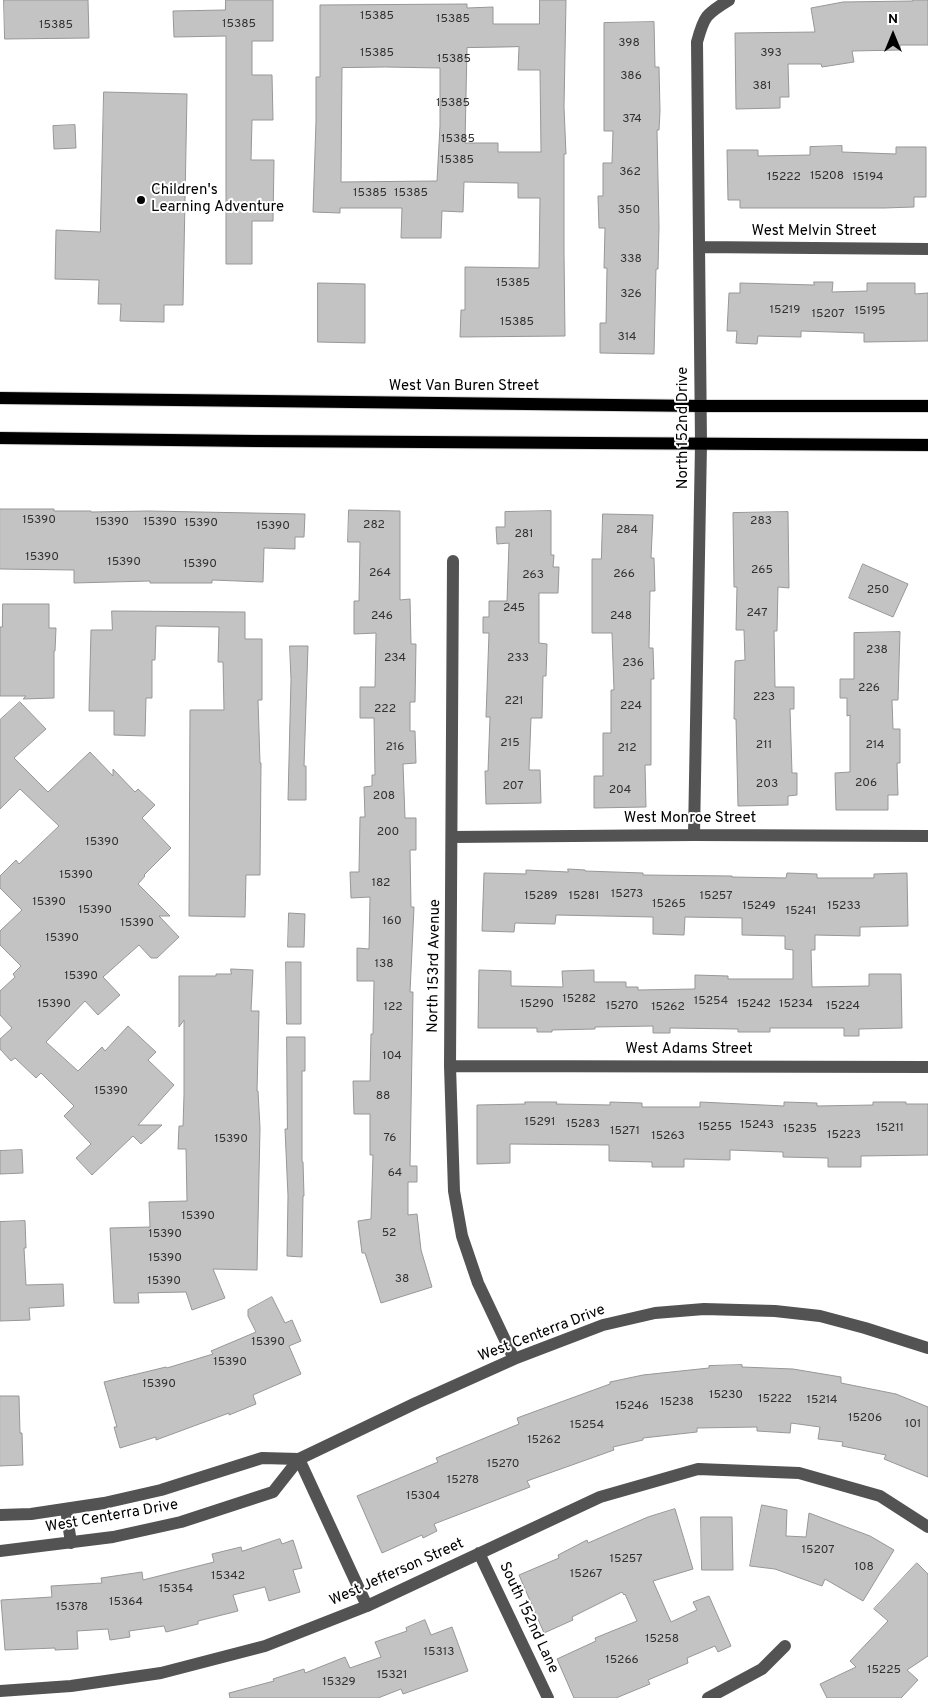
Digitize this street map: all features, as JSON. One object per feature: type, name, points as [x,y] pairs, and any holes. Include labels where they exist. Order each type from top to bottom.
[{"type":"main road","name":"West Van Buren Street","points":[[0,398],[701,406],[928,406]]},
{"type":"main road","points":[[0,438],[928,445]]},
{"type":"street","name":"North 152nd Drive","points":[[694,835],[701,444],[697,42],[702,21],[714,9],[729,0]]},
{"type":"street","name":"West Melvin Street","points":[[699,248],[928,249]]},
{"type":"street","name":"North 153rd Avenue","points":[[453,561],[450,1066],[454,1191],[462,1236],[478,1283],[514,1359]]},
{"type":"street","name":"West Monroe Street","points":[[452,837],[928,836]]},
{"type":"street","name":"West Adams Street","points":[[450,1066],[928,1067]]},
{"type":"street","name":"West Centerra Drive","points":[[0,1516],[31,1514],[104,1503],[161,1490],[262,1458],[299,1459],[514,1359],[603,1326],[655,1313],[704,1309],[775,1311],[820,1316],[928,1348]]},
{"type":"street","name":"West Centerra Drive","points":[[0,1551],[113,1537],[181,1522],[274,1492],[299,1459]]},
{"type":"street","points":[[299,1459],[367,1606]]},
{"type":"street","name":"West Jefferson Street","points":[[0,1691],[71,1686],[161,1673],[265,1646],[367,1606],[600,1497],[698,1469],[799,1473],[880,1496],[928,1527]]},
{"type":"street","points":[[66,1508],[71,1543]]},
{"type":"street","name":"South 152nd Lane","points":[[479,1553],[548,1698]]},
{"type":"street","points":[[708,1698],[762,1669],[784,1646]]},
{"type":"building","points":[[4,0],[88,0],[89,38],[5,39]]},
{"type":"building","points":[[226,0],[273,0],[273,41],[252,41],[252,75],[272,75],[273,120],[252,120],[251,160],[274,160],[273,221],[252,221],[252,264],[226,264],[226,36],[174,37],[173,11],[225,10]]},
{"type":"building","points":[[540,0],[566,0],[564,107],[566,154],[564,154],[565,336],[460,337],[461,310],[465,310],[465,267],[539,268],[540,198],[518,198],[518,183],[464,182],[463,212],[442,211],[441,238],[401,238],[402,208],[340,208],[340,213],[313,212],[316,77],[320,77],[320,5],[467,4],[467,8],[493,7],[493,24],[539,24]],"holes":[[[519,47],[518,70],[540,70],[541,152],[498,152],[498,143],[465,143],[467,48]],[[342,68],[440,68],[440,126],[437,181],[341,182]]]},
{"type":"building","points":[[928,0],[928,45],[900,45],[900,50],[852,51],[854,62],[822,67],[821,64],[788,64],[789,97],[780,97],[780,108],[736,109],[735,33],[815,32],[811,8],[843,2]]},
{"type":"building","points":[[654,22],[655,67],[659,67],[660,111],[659,130],[657,130],[659,227],[654,354],[600,353],[600,323],[606,323],[607,268],[604,268],[605,228],[599,228],[598,196],[603,196],[603,163],[612,163],[613,131],[604,131],[604,23]]},
{"type":"building","name":"Children's Learning Adventure","points":[[104,92],[187,94],[183,305],[164,305],[164,322],[120,321],[121,304],[98,304],[99,280],[55,279],[56,230],[100,232]]},
{"type":"building","points":[[75,125],[76,148],[54,149],[53,126]]},
{"type":"building","points":[[842,146],[842,152],[896,154],[896,147],[926,147],[926,197],[914,197],[914,207],[884,208],[740,208],[740,200],[728,200],[727,150],[758,150],[758,156],[810,155],[810,147]]},
{"type":"building","points":[[814,282],[833,282],[832,292],[867,291],[867,283],[915,283],[915,294],[928,293],[928,341],[864,342],[864,333],[801,331],[801,337],[758,336],[757,344],[736,343],[737,331],[727,331],[729,293],[740,293],[740,283],[814,285]]},
{"type":"building","points":[[318,283],[365,284],[365,343],[318,342]]},
{"type":"building","points":[[0,509],[54,509],[54,511],[91,512],[148,511],[305,514],[304,537],[295,537],[295,549],[264,548],[263,582],[212,580],[212,583],[150,583],[150,581],[74,583],[74,570],[0,569]]},
{"type":"building","points":[[349,510],[400,511],[400,600],[410,599],[411,644],[416,644],[415,702],[410,702],[410,731],[415,731],[416,763],[403,764],[405,818],[416,818],[416,850],[410,850],[411,907],[414,907],[410,992],[413,992],[410,1166],[417,1166],[417,1182],[408,1182],[408,1215],[417,1214],[421,1250],[432,1287],[381,1303],[365,1253],[362,1253],[358,1221],[371,1219],[373,1155],[370,1155],[370,1114],[354,1114],[353,1081],[370,1081],[374,981],[357,981],[357,948],[369,949],[370,897],[351,898],[350,872],[359,872],[360,817],[365,817],[364,787],[372,786],[372,775],[375,775],[374,718],[360,718],[360,687],[375,687],[376,633],[354,634],[354,601],[359,601],[360,542],[348,542]]},
{"type":"building","points":[[551,511],[551,555],[554,555],[553,567],[559,567],[558,593],[539,593],[539,643],[547,644],[546,676],[543,676],[542,718],[531,718],[529,770],[540,770],[541,803],[486,804],[485,771],[488,771],[490,717],[486,717],[489,633],[483,633],[483,617],[489,617],[489,601],[507,601],[509,543],[497,544],[496,527],[505,527],[505,512]]},
{"type":"building","points":[[788,512],[789,588],[778,587],[777,631],[774,631],[775,687],[794,687],[794,709],[790,709],[792,773],[797,773],[797,795],[788,796],[788,805],[738,806],[736,719],[734,719],[735,661],[745,660],[744,630],[736,630],[737,587],[734,587],[733,513]]},
{"type":"building","points":[[603,514],[653,515],[651,558],[654,558],[655,591],[650,591],[649,648],[653,648],[654,679],[651,679],[651,765],[645,765],[646,807],[594,808],[594,776],[603,776],[603,733],[611,733],[611,690],[614,690],[612,633],[592,633],[592,559],[601,559]]},
{"type":"building","points":[[863,564],[908,584],[893,617],[849,598]]},
{"type":"building","points":[[3,604],[49,604],[49,628],[56,628],[54,698],[23,699],[26,696],[0,696],[0,627],[2,627]]},
{"type":"building","points":[[112,611],[245,612],[245,639],[262,639],[262,700],[258,700],[261,763],[260,875],[246,875],[245,917],[189,916],[190,710],[224,710],[223,662],[218,662],[219,627],[156,626],[155,660],[152,660],[152,698],[146,698],[145,736],[114,735],[114,711],[89,711],[91,630],[112,630]]},
{"type":"building","points":[[900,632],[898,700],[892,700],[893,729],[900,729],[900,763],[897,763],[898,795],[888,795],[888,810],[836,810],[835,773],[850,772],[850,715],[847,716],[847,698],[840,698],[840,679],[854,679],[854,633]]},
{"type":"building","points":[[290,646],[308,646],[304,766],[306,766],[306,800],[288,800]]},
{"type":"building","points":[[20,702],[46,729],[14,758],[48,792],[90,752],[113,776],[113,769],[135,792],[138,789],[155,805],[142,818],[171,848],[144,875],[138,884],[170,916],[159,916],[179,937],[157,958],[151,958],[139,945],[103,977],[120,995],[98,1015],[85,1001],[46,1042],[78,1071],[102,1047],[105,1051],[128,1026],[156,1052],[148,1060],[174,1085],[138,1125],[162,1125],[141,1144],[133,1136],[92,1175],[76,1158],[91,1144],[64,1116],[74,1106],[41,1073],[36,1078],[15,1058],[11,1061],[0,1049],[0,1039],[12,1028],[0,1015],[0,991],[15,977],[13,974],[21,966],[0,945],[0,931],[22,910],[0,888],[0,876],[16,860],[19,864],[59,826],[20,789],[0,809],[0,720]]},
{"type":"building","points":[[568,869],[643,873],[643,875],[786,878],[787,873],[817,874],[817,878],[874,878],[874,874],[907,873],[908,926],[860,927],[860,936],[815,935],[815,950],[811,950],[812,987],[869,986],[869,974],[901,974],[902,1028],[859,1029],[859,1036],[844,1036],[844,1028],[770,1028],[770,1032],[738,1032],[738,1029],[670,1028],[670,1033],[653,1033],[653,1026],[595,1027],[595,1029],[552,1030],[552,1032],[537,1032],[537,1028],[478,1028],[479,970],[511,971],[511,986],[563,987],[562,971],[594,970],[594,982],[626,982],[626,987],[638,987],[638,990],[695,989],[695,975],[728,976],[728,979],[793,979],[793,950],[785,949],[785,936],[742,935],[742,918],[685,917],[684,935],[653,934],[653,917],[556,915],[555,924],[515,923],[514,932],[482,931],[484,873],[526,874],[526,870],[568,872]]},
{"type":"building","points":[[289,913],[305,914],[304,947],[288,947]]},
{"type":"building","points":[[286,962],[301,962],[301,1024],[287,1024]]},
{"type":"building","points":[[231,969],[253,970],[251,1011],[259,1011],[257,1091],[260,1128],[257,1270],[213,1269],[225,1298],[192,1310],[186,1292],[138,1293],[139,1303],[114,1303],[110,1228],[150,1227],[149,1202],[187,1201],[186,1149],[178,1149],[179,1126],[183,1126],[184,1095],[184,1020],[179,1027],[179,976],[231,974]]},
{"type":"building","points":[[287,1037],[305,1037],[305,1071],[302,1071],[304,1196],[302,1257],[287,1256],[288,1196],[285,1129],[287,1129]]},
{"type":"building","points":[[525,1102],[610,1105],[610,1102],[642,1103],[642,1107],[700,1107],[700,1102],[784,1106],[784,1102],[817,1103],[817,1106],[873,1105],[873,1102],[928,1104],[928,1155],[861,1156],[861,1167],[828,1167],[828,1158],[783,1157],[783,1152],[730,1150],[730,1160],[684,1159],[684,1167],[652,1167],[652,1162],[609,1161],[609,1145],[510,1144],[510,1163],[477,1164],[477,1105],[525,1104]]},
{"type":"building","points":[[22,1150],[23,1173],[0,1174],[0,1151]]},
{"type":"building","points":[[25,1221],[26,1285],[63,1284],[64,1306],[29,1308],[30,1320],[0,1321],[0,1222]]},
{"type":"building","points":[[272,1297],[285,1323],[292,1320],[301,1341],[289,1346],[301,1374],[253,1395],[256,1404],[156,1440],[156,1437],[120,1448],[114,1427],[117,1427],[104,1382],[167,1368],[213,1354],[211,1351],[256,1332],[248,1316],[248,1310]]},
{"type":"building","points":[[742,1365],[742,1367],[793,1369],[841,1377],[841,1383],[896,1394],[928,1407],[928,1477],[884,1459],[886,1455],[842,1446],[843,1442],[818,1439],[820,1427],[791,1423],[790,1433],[757,1431],[757,1427],[697,1428],[697,1432],[643,1438],[643,1440],[613,1447],[614,1450],[527,1481],[530,1487],[434,1524],[437,1531],[423,1538],[422,1535],[382,1553],[357,1496],[438,1462],[436,1458],[519,1424],[517,1418],[610,1384],[610,1382],[643,1375],[709,1368],[709,1366]]},
{"type":"building","points":[[0,1396],[19,1396],[23,1465],[0,1466]]},
{"type":"building","points":[[762,1505],[787,1510],[786,1536],[806,1537],[809,1513],[870,1536],[894,1550],[863,1601],[825,1579],[822,1586],[775,1569],[750,1566]]},
{"type":"building","points":[[675,1509],[693,1569],[653,1581],[671,1622],[697,1610],[693,1602],[709,1596],[731,1646],[718,1652],[715,1646],[687,1658],[688,1663],[648,1680],[650,1684],[616,1698],[574,1698],[557,1659],[596,1641],[595,1638],[637,1621],[625,1594],[622,1592],[572,1617],[573,1620],[544,1633],[519,1575],[559,1558],[558,1555],[587,1540],[588,1543],[648,1517]]},
{"type":"building","points":[[701,1517],[732,1517],[733,1570],[702,1570]]},
{"type":"building","points":[[280,1539],[282,1544],[293,1540],[302,1568],[293,1570],[300,1592],[269,1601],[265,1587],[233,1595],[238,1611],[198,1621],[198,1624],[166,1632],[164,1626],[129,1631],[130,1637],[110,1640],[108,1629],[77,1631],[78,1649],[5,1650],[1,1600],[52,1597],[51,1586],[102,1583],[101,1578],[142,1572],[143,1580],[214,1562],[212,1554],[241,1547],[242,1551]]},
{"type":"building","points":[[917,1563],[928,1574],[928,1656],[907,1670],[918,1680],[901,1698],[827,1698],[820,1684],[856,1667],[850,1661],[888,1621],[874,1609]]},
{"type":"building","points":[[425,1620],[431,1635],[452,1627],[468,1671],[403,1694],[401,1689],[378,1698],[230,1698],[229,1693],[274,1681],[273,1679],[304,1669],[305,1673],[345,1657],[350,1668],[381,1657],[375,1642],[407,1631],[406,1628]]},
{"type":"place","name":"Children's Learning Adventure","points":[[141,200]]}]
